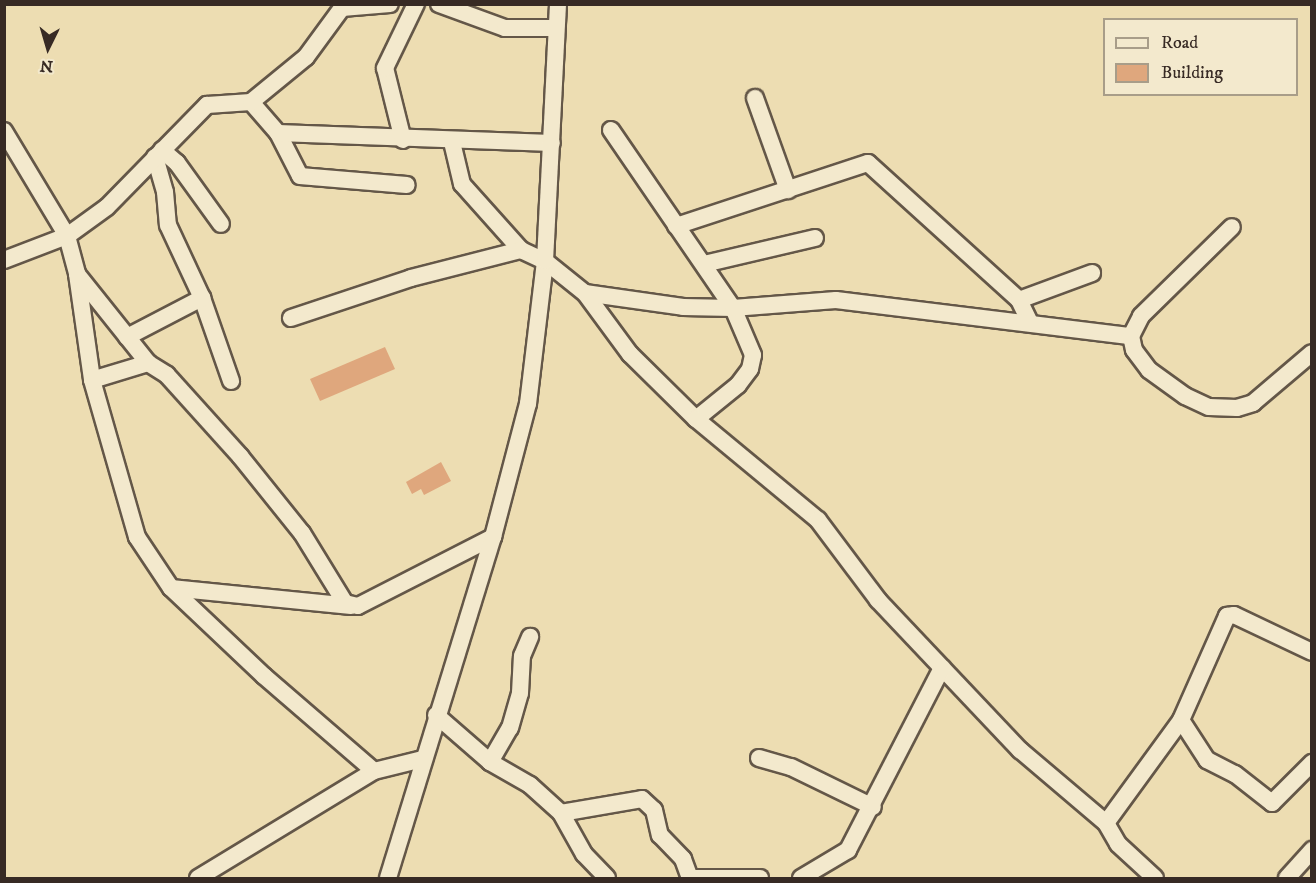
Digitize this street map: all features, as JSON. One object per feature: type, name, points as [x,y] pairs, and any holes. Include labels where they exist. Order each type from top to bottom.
[{"type":"street","points":[[4,260],[67,236],[107,207],[207,105],[250,102],[306,57],[340,6],[390,4]]},
{"type":"street","points":[[403,140],[385,69],[416,4]]},
{"type":"street","points":[[439,4],[505,28],[556,28]]},
{"type":"street","points":[[388,879],[436,715],[493,537],[528,404],[545,261],[558,4]]},
{"type":"street","points":[[755,98],[788,190]]},
{"type":"street","points":[[250,102],[278,132],[296,171],[306,179],[407,185]]},
{"type":"street","points":[[611,130],[733,308],[753,355],[750,369],[738,385],[696,419]]},
{"type":"street","points":[[4,131],[67,236],[77,274],[92,380],[137,537],[171,588],[264,676],[374,771]]},
{"type":"street","points":[[278,132],[452,142],[552,142]]},
{"type":"street","points":[[452,142],[462,184],[520,250],[545,261],[585,293],[630,354],[696,419],[818,520],[878,600],[1020,750],[1106,823],[1118,844],[1155,879]]},
{"type":"street","points":[[159,154],[177,163],[221,224]]},
{"type":"street","points":[[159,154],[168,225],[202,298],[231,381]]},
{"type":"street","points":[[676,226],[864,164],[872,165],[1019,300],[1030,323]]},
{"type":"street","points":[[1232,228],[1141,316],[1131,336],[1134,350],[1149,370],[1185,396],[1209,407],[1237,408],[1253,403],[1311,353]]},
{"type":"street","points":[[704,264],[815,238]]},
{"type":"street","points":[[291,318],[411,278],[520,250]]},
{"type":"street","points":[[1019,300],[1092,273]]},
{"type":"street","points":[[77,274],[148,363],[166,375],[240,456],[302,533],[345,603],[351,606]]},
{"type":"street","points":[[585,293],[683,307],[733,308],[822,299],[1131,336]]},
{"type":"street","points":[[127,337],[202,298]]},
{"type":"street","points":[[92,380],[148,363]]},
{"type":"street","points":[[171,588],[351,606],[493,537]]},
{"type":"street","points":[[1106,823],[1181,720],[1227,616],[1234,615],[1311,652]]},
{"type":"street","points":[[490,762],[510,728],[520,693],[522,656],[530,637]]},
{"type":"street","points":[[801,879],[848,850],[873,807],[942,668]]},
{"type":"street","points":[[436,715],[490,762],[530,785],[561,813],[584,854],[607,879]]},
{"type":"street","points":[[1181,720],[1207,760],[1235,774],[1272,803],[1311,763]]},
{"type":"street","points":[[759,758],[791,767],[873,807]]},
{"type":"street","points":[[198,879],[374,771],[423,759]]},
{"type":"street","points":[[561,813],[642,799],[654,810],[660,835],[683,859],[690,878],[760,879]]},
{"type":"street","points":[[1287,879],[1311,850]]},
{"type":"building","points":[[385,347],[395,369],[320,401],[310,379]]},
{"type":"building","points":[[441,462],[451,481],[424,495],[421,489],[412,494],[406,482]]}]
